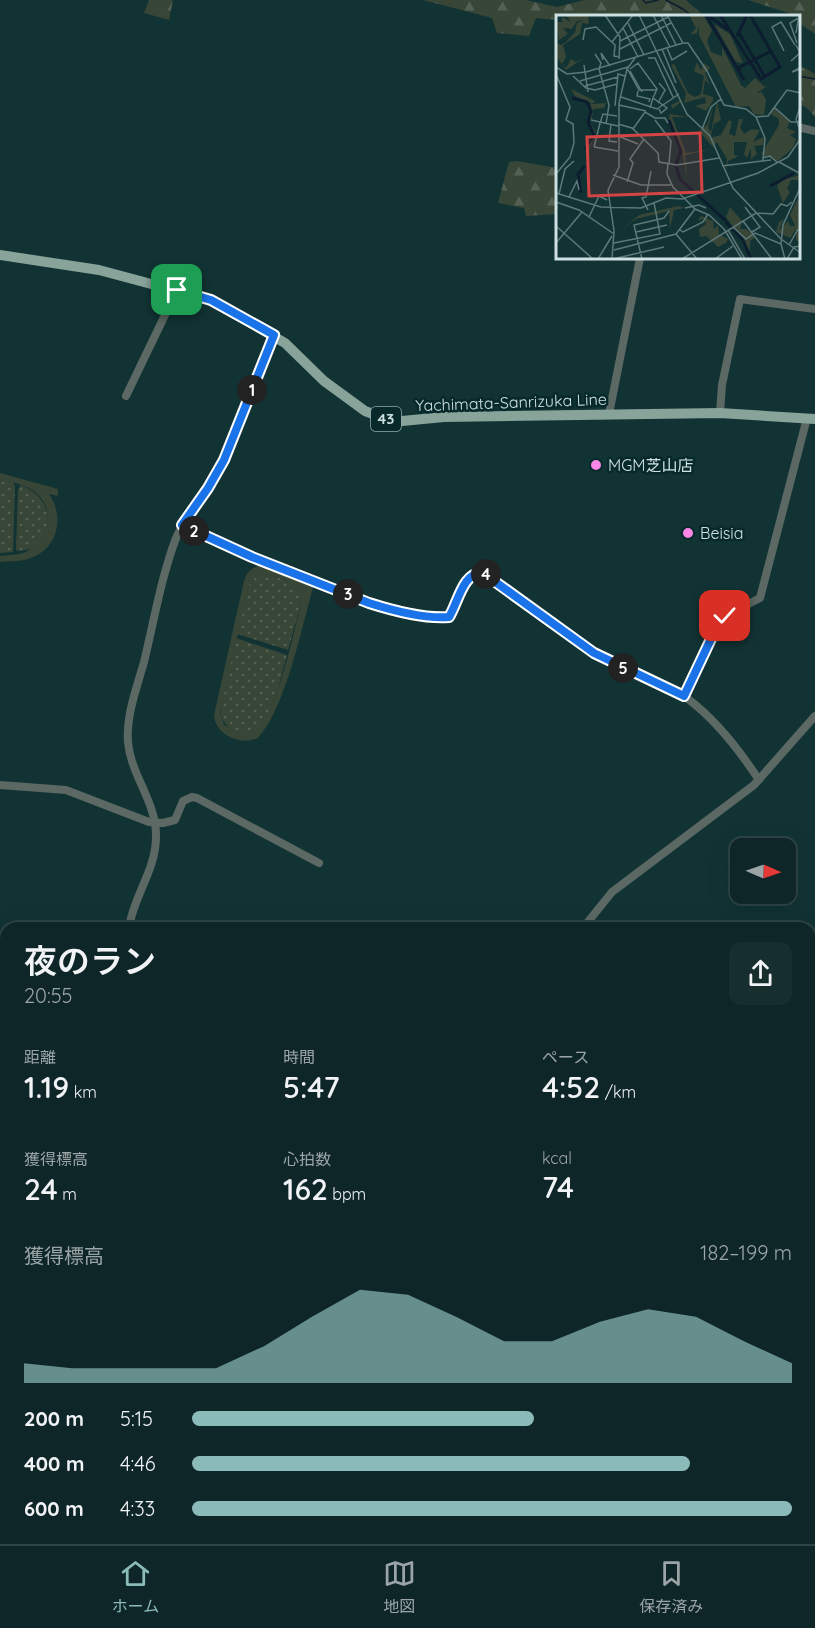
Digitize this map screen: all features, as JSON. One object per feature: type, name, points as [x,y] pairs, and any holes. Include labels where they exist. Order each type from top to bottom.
[{"type":"main road","name":"Yachimata-Sanrizuka Line","points":[[0,255],[99,270],[211,300],[274,335],[342,395],[365,411],[389,420],[444,417],[720,413],[811,418]]},
{"type":"street","points":[[800,127],[815,131]]},
{"type":"street","points":[[609,414],[640,260]]},
{"type":"street","points":[[126,396],[177,290]]},
{"type":"street","points":[[720,413],[722,385],[740,299],[815,309]]},
{"type":"street","points":[[130,922],[133,908],[153,861],[156,844],[155,823],[150,804],[132,762],[128,731],[131,712],[170,559],[182,525],[224,460],[274,335]]},
{"type":"street","points":[[684,696],[721,618],[760,598],[811,418]]},
{"type":"street","points":[[182,525],[252,557],[369,603],[429,616],[449,617],[469,578],[475,573],[483,573],[594,653],[684,696],[699,707],[759,780]]},
{"type":"street","points":[[588,922],[612,892],[759,780],[815,716]]},
{"type":"street","points":[[0,785],[66,790],[155,823],[175,820],[183,801],[192,797],[197,798],[319,863]]},
{"type":"green space","points":[[149,0],[173,0],[169,20],[144,13]]},
{"type":"green space","points":[[423,0],[526,0],[557,7],[584,0],[686,0],[703,15],[556,15],[556,20],[536,18],[529,36],[497,33],[492,18]]},
{"type":"green space","points":[[748,0],[815,0],[815,34],[800,24],[800,15]]},
{"type":"green space","points":[[800,67],[815,74],[815,117],[800,104]]},
{"type":"green space","points":[[517,161],[556,168],[556,214],[526,216],[524,208],[498,203],[509,162]]},
{"type":"green space","points":[[0,473],[58,489],[58,496],[49,494],[54,502],[57,521],[53,538],[49,546],[29,559],[0,562],[0,556],[23,553],[32,549],[39,542],[47,526],[46,508],[42,499],[35,492],[23,485],[0,480]]},
{"type":"green space","points":[[0,480],[13,482],[15,486],[13,552],[0,553]]},
{"type":"green space","points":[[21,485],[40,498],[47,510],[48,518],[45,534],[38,544],[31,549],[19,551],[16,550],[18,489]]},
{"type":"green space","points":[[264,565],[299,578],[305,584],[307,582],[314,584],[292,665],[277,707],[258,738],[244,741],[224,733],[215,722],[214,715],[244,581],[251,570]],"holes":[[[265,574],[272,575],[295,587],[299,591],[301,604],[283,672],[270,708],[263,722],[254,731],[242,733],[224,725],[220,712],[249,585],[255,577]]]},
{"type":"green space","points":[[270,574],[294,584],[301,594],[301,604],[288,650],[237,634],[249,585],[255,577]]},
{"type":"green space","points":[[236,638],[287,655],[270,709],[261,725],[249,733],[235,731],[228,727],[221,715]]},
{"type":"waterway","points":[[643,0],[646,3],[658,0]]},
{"type":"waterway","points":[[666,0],[691,15]]},
{"type":"waterway","points":[[800,76],[815,79]]},
{"type":"place","name":"MGM芝山店","points":[[596,465]]},
{"type":"place","name":"Beisia","points":[[688,533]]},
{"type":"route","points":[[177,290],[222,305],[274,335],[224,460],[182,525],[252,557],[369,603],[429,616],[449,617],[472,574],[483,573],[603,659],[684,696],[721,618],[725,616]]}]
